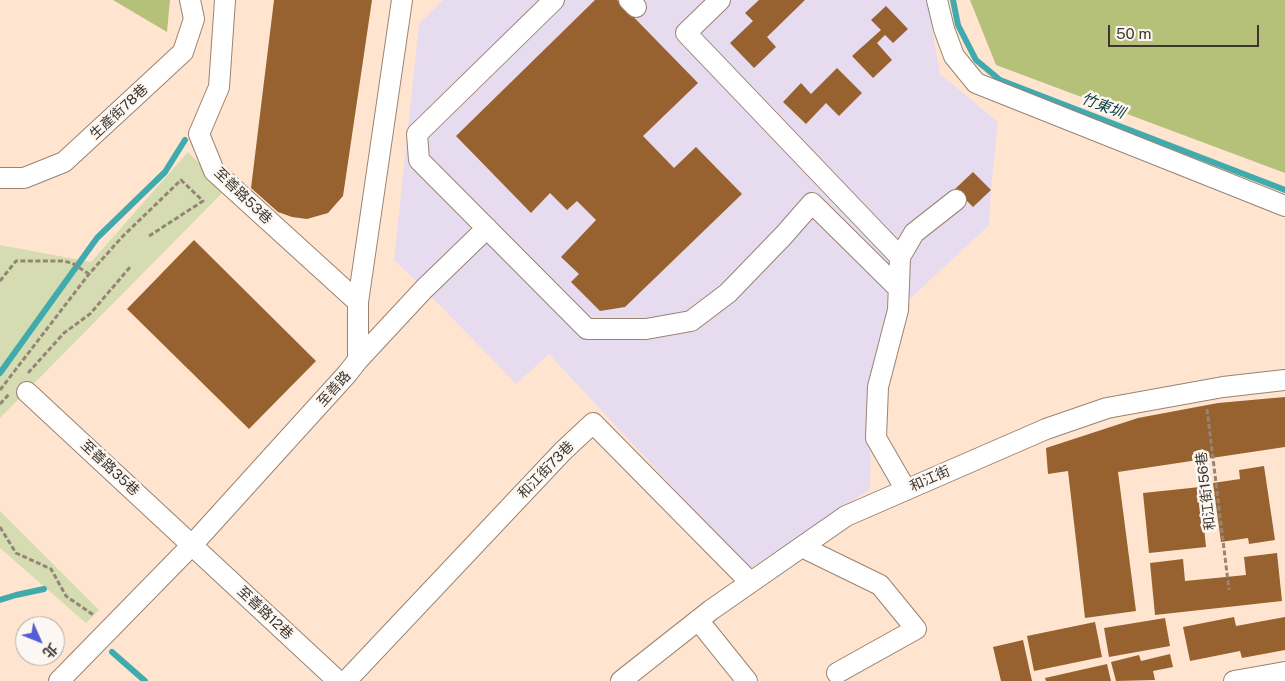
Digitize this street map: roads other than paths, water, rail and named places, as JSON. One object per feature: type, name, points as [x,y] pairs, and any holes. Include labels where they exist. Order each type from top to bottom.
[{"type":"street","name":"生產街78巷","points":[[0,178],[24,178],[64,162],[183,52],[194,19],[190,0]]},
{"type":"street","name":"至善路53巷","points":[[225,0],[219,87],[199,134],[214,171],[358,302]]},
{"type":"street","name":"至善路","points":[[59,681],[192,545],[358,360],[358,302],[402,0]]},
{"type":"street","points":[[554,0],[417,134],[418,160],[587,330],[646,329],[691,321],[728,293],[812,203],[814,168]]},
{"type":"street","points":[[720,0],[686,34],[900,257]]},
{"type":"street","points":[[937,0],[944,29],[954,56],[976,84],[1285,206]]},
{"type":"street","points":[[906,490],[876,438],[878,386],[898,310],[900,257],[914,233],[956,200]]},
{"type":"street","points":[[812,203],[898,288]]},
{"type":"street","points":[[358,360],[424,289],[487,228]]},
{"type":"street","name":"和江街","points":[[621,681],[698,620],[846,516],[1046,429],[1107,408],[1223,387],[1285,380]]},
{"type":"street","name":"至善路35巷","points":[[21,386],[192,545]]},
{"type":"street","name":"和江街73巷","points":[[346,681],[563,451],[593,423],[750,582]]},
{"type":"street","name":"至善路12巷","points":[[192,545],[338,681]]},
{"type":"street","points":[[802,547],[880,585],[916,629],[837,673]]},
{"type":"street","points":[[698,620],[747,681]]},
{"type":"street","points":[[1234,681],[1285,672]]},
{"type":"waterway","name":"竹東圳","points":[[953,0],[958,25],[976,60],[1000,80],[1285,190]]},
{"type":"waterway","points":[[0,373],[97,238],[165,172],[185,140]]},
{"type":"waterway","points":[[0,600],[44,589]]},
{"type":"waterway","points":[[112,652],[145,681]]}]
